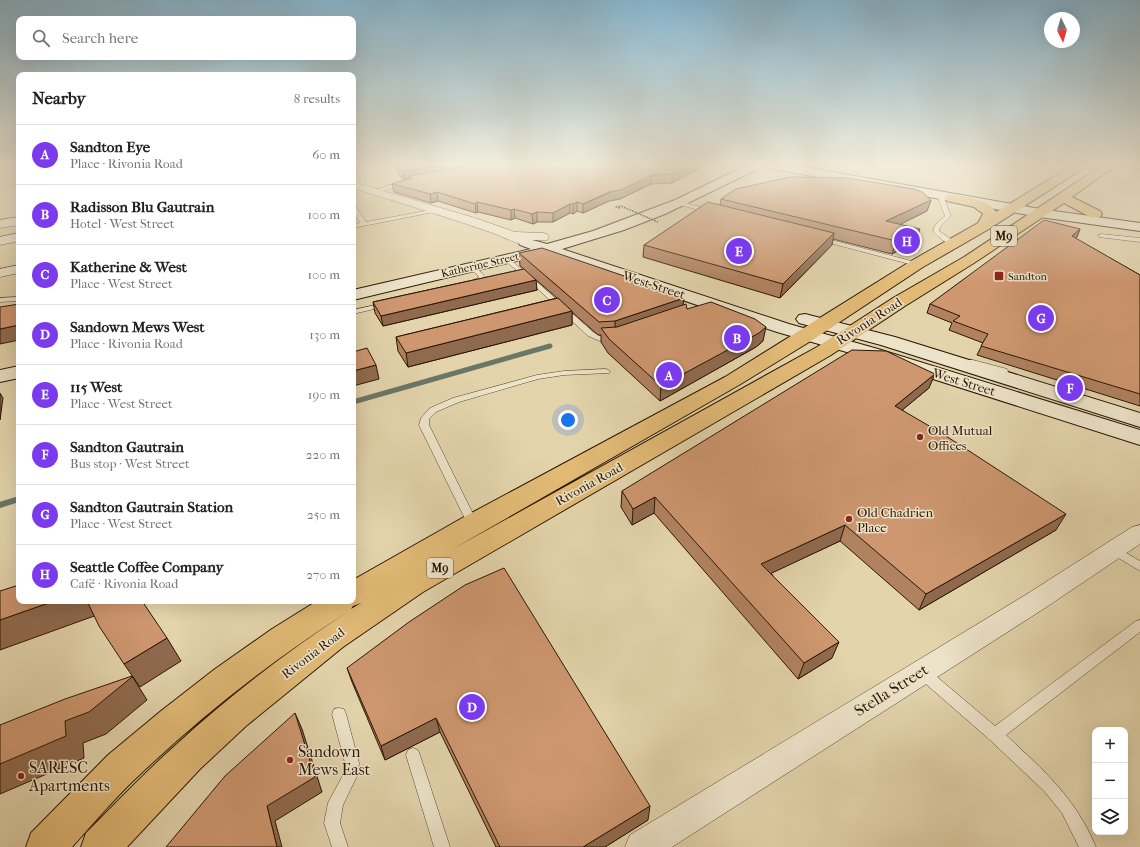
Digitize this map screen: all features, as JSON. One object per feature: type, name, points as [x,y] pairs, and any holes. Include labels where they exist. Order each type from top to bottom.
[{"type":"main road","points":[[972,204],[989,211],[990,214],[984,226]]},
{"type":"main road","name":"Rivonia Road","points":[[356,592],[473,524],[732,381],[830,333],[968,260],[1055,204]]},
{"type":"main road","points":[[1073,204],[1095,214]]},
{"type":"main road","name":"Rivonia Road","points":[[100,847],[188,757],[234,715],[332,638],[413,584],[824,351],[830,333],[881,287],[917,264],[984,226],[1015,205]]},
{"type":"main road","points":[[881,287],[904,284],[947,259],[968,260]]},
{"type":"main road","name":"Rivonia Road","points":[[46,847],[120,769],[214,689],[266,650],[336,604]]},
{"type":"street","name":"West Street","points":[[411,204],[520,239],[544,244],[706,307],[933,355],[1140,420]]},
{"type":"street","name":"Katherine Street","points":[[356,294],[506,259],[651,204]]},
{"type":"street","name":"Katherine Street","points":[[544,244],[563,245],[598,234],[678,204]]},
{"type":"street","points":[[1004,204],[1015,205]]},
{"type":"street","points":[[1007,204],[1140,227]]},
{"type":"street","points":[[1045,210],[1095,214],[1140,220]]},
{"type":"street","points":[[0,224],[16,221]]},
{"type":"street","points":[[598,234],[592,245],[598,256]]},
{"type":"street","points":[[0,241],[16,238]]},
{"type":"street","name":"Katherine Street","points":[[356,282],[520,239]]},
{"type":"street","points":[[356,289],[516,254],[544,244]]},
{"type":"street","name":"West Street","points":[[563,245],[799,318],[830,333],[1140,438]]},
{"type":"street","points":[[0,273],[16,270]]},
{"type":"street","points":[[0,361],[16,357]]},
{"type":"street","points":[[0,369],[16,365]]},
{"type":"street","points":[[0,376],[16,373]]},
{"type":"street","name":"Stella Street","points":[[642,847],[921,671],[1036,601],[1140,533]]},
{"type":"lane","points":[[681,204],[718,213]]},
{"type":"lane","points":[[946,204],[948,216],[937,226],[936,231],[953,243]]},
{"type":"lane","points":[[356,211],[364,224]]},
{"type":"lane","points":[[356,225],[436,211]]},
{"type":"lane","points":[[810,236],[917,264]]},
{"type":"lane","points":[[1102,236],[1140,240]]},
{"type":"lane","points":[[506,259],[527,276],[590,335],[597,339],[605,339],[624,335]]},
{"type":"lane","points":[[467,284],[483,278],[473,267]]},
{"type":"lane","points":[[2,300],[16,299]]},
{"type":"lane","points":[[2,300],[15,307]]},
{"type":"lane","points":[[356,311],[390,303]]},
{"type":"lane","points":[[473,524],[424,425],[425,418],[433,410],[456,400],[537,377],[564,373],[606,371]]},
{"type":"lane","points":[[1114,550],[1140,567]]},
{"type":"lane","points":[[994,735],[1140,625]]},
{"type":"lane","points":[[921,671],[1049,786],[1063,802],[1078,825],[1088,847]]},
{"type":"lane","points":[[339,714],[352,763],[351,774],[336,803],[332,823],[340,847]]},
{"type":"lane","points":[[413,755],[442,847]]},
{"type":"path","points":[[621,207],[658,222]]},
{"type":"building","points":[[483,204],[574,204],[553,213],[537,212],[532,214],[514,209],[511,210]]},
{"type":"building","points":[[706,204],[714,204],[834,233],[783,284],[644,245]]},
{"type":"building","points":[[740,204],[923,204],[886,221],[920,229],[896,241]]},
{"type":"building","points":[[1044,220],[1080,229],[1072,236],[1140,275],[1140,394],[981,346],[988,334],[953,321],[960,316],[930,304]]},
{"type":"building","points":[[542,248],[683,296],[684,298],[615,321],[599,322],[519,253]]},
{"type":"building","points":[[524,269],[536,280],[381,316],[373,302]]},
{"type":"building","points":[[558,298],[572,311],[406,353],[396,337]]},
{"type":"building","points":[[711,302],[755,319],[766,327],[759,333],[661,386],[609,339],[601,328],[617,327],[686,304],[687,309]]},
{"type":"building","points":[[16,304],[16,326],[0,329],[0,307]]},
{"type":"building","points":[[367,348],[376,365],[356,370],[356,351]]},
{"type":"building","name":"Old Chadrien Place","points":[[852,350],[886,351],[935,374],[895,406],[943,434],[1066,514],[926,594],[845,525],[761,564],[839,642],[804,663],[655,497],[633,509],[622,491]]},
{"type":"building","points":[[504,568],[650,806],[583,847],[500,847],[436,718],[381,746],[347,668],[409,622],[465,585]]},
{"type":"building","points":[[16,586],[16,604],[45,604],[0,620],[0,591]]},
{"type":"building","points":[[88,604],[144,604],[167,638],[124,664],[99,626]]},
{"type":"building","points":[[132,676],[89,712],[65,721],[66,736],[0,764],[0,725],[65,699]]},
{"type":"building","name":"Sandown Mews East","points":[[295,713],[315,777],[267,806],[277,847],[166,847],[225,776]]},
{"type":"waterway","points":[[356,401],[550,346]]},
{"type":"waterway","points":[[0,505],[16,500]]},
{"type":"place","name":"Seattle Coffee Company","points":[[907,241]]},
{"type":"place","name":"115 West","points":[[739,251]]},
{"type":"place","name":"Sandton","points":[[999,276]]},
{"type":"place","name":"Katherine & West","points":[[607,300]]},
{"type":"place","name":"Sandton Gautrain Station","points":[[1041,318]]},
{"type":"place","name":"Radisson Blu Gautrain","points":[[737,338]]},
{"type":"place","name":"Sandton Eye","points":[[669,375]]},
{"type":"place","name":"Sandton Gautrain","points":[[1070,388]]},
{"type":"place","name":"Old Mutual Offices","points":[[920,437]]},
{"type":"place","name":"Old Chadrien Place","points":[[849,519]]},
{"type":"place","name":"Sandown Mews West","points":[[472,707]]},
{"type":"place","name":"Sandown Mews East","points":[[290,760]]},
{"type":"place","name":"SARESC Apartments","points":[[21,776]]}]
